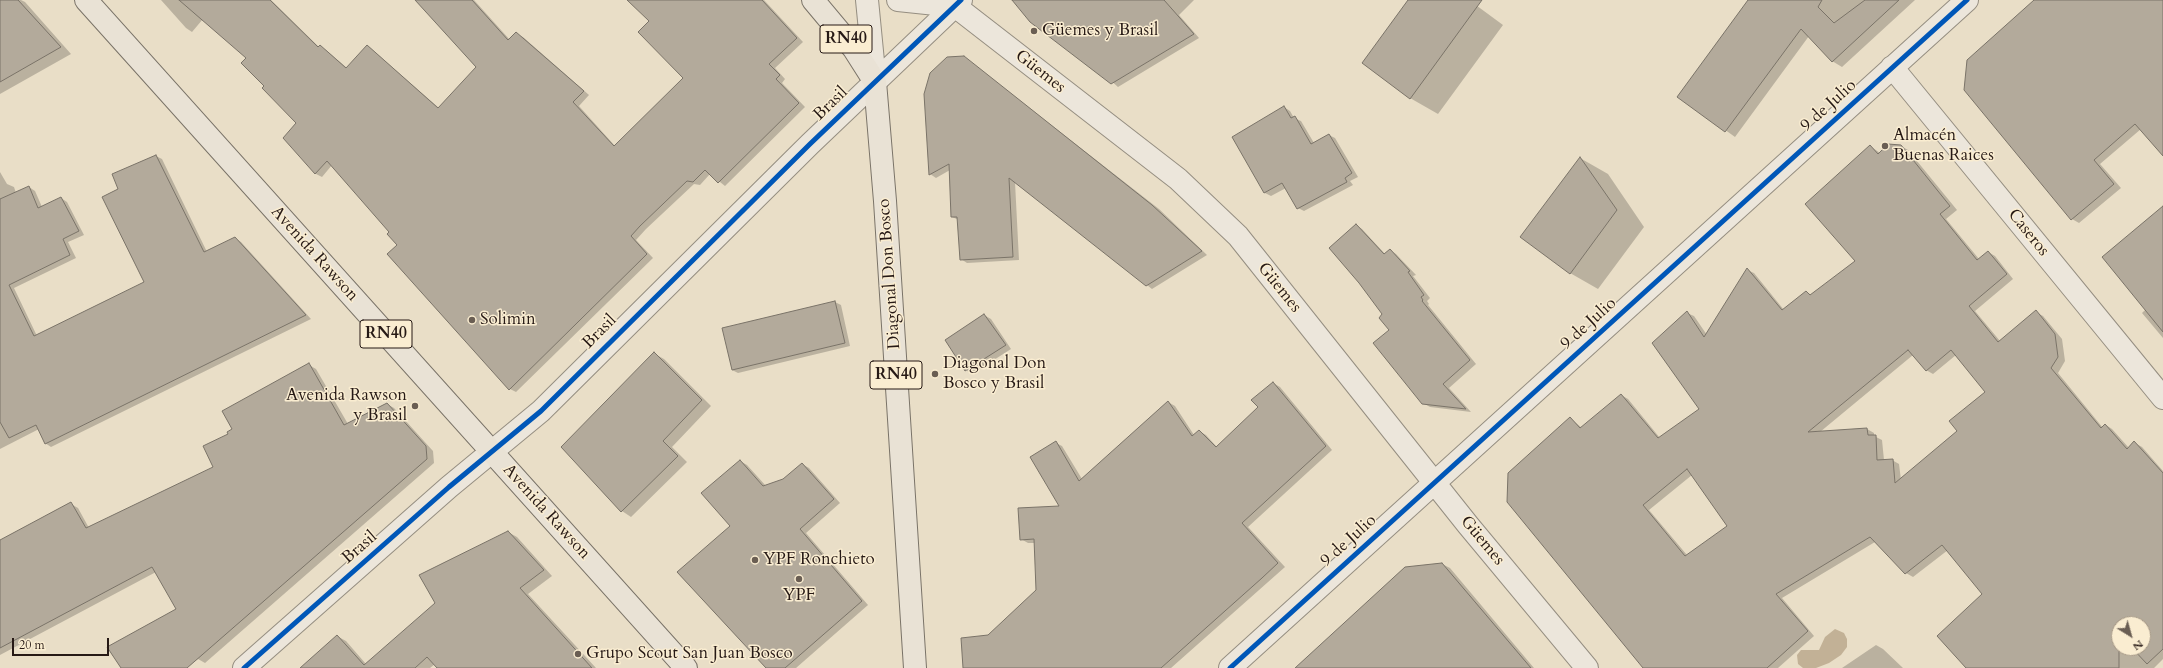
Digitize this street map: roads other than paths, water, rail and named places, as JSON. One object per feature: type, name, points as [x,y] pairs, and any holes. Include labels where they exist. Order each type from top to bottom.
[{"type":"main road","name":"Avenida Rawson","points":[[86,0],[686,668]]},
{"type":"main road","name":"RN40","points":[[813,0],[854,49],[875,82]]},
{"type":"main road","name":"Diagonal Don Bosco","points":[[875,82],[885,201],[915,668]]},
{"type":"street","name":"Diagonal Don Bosco","points":[[867,0],[875,82]]},
{"type":"street","points":[[898,0],[958,3]]},
{"type":"street","name":"9 de Julio","points":[[1230,668],[1967,0]]},
{"type":"street","name":"Brasil","points":[[244,668],[492,452],[541,412],[804,149],[958,3]]},
{"type":"street","name":"Güemes","points":[[958,3],[1178,180],[1238,236],[1434,482],[1588,668]]},
{"type":"street","name":"Caseros","points":[[1892,67],[2163,398]]},
{"type":"place","name":"Güemes y Brasil","points":[[1034,31]]},
{"type":"place","name":"Almacén Buenas Raices","points":[[1885,146]]},
{"type":"place","name":"Solimin","points":[[472,320]]},
{"type":"place","name":"Diagonal Don Bosco y Brasil","points":[[935,374]]},
{"type":"place","name":"Avenida Rawson y Brasil","points":[[415,406]]},
{"type":"place","name":"YPF Ronchieto","points":[[755,560]]},
{"type":"place","name":"YPF","points":[[799,579]]},
{"type":"place","name":"Grupo Scout San Juan Bosco","points":[[578,654]]}]
